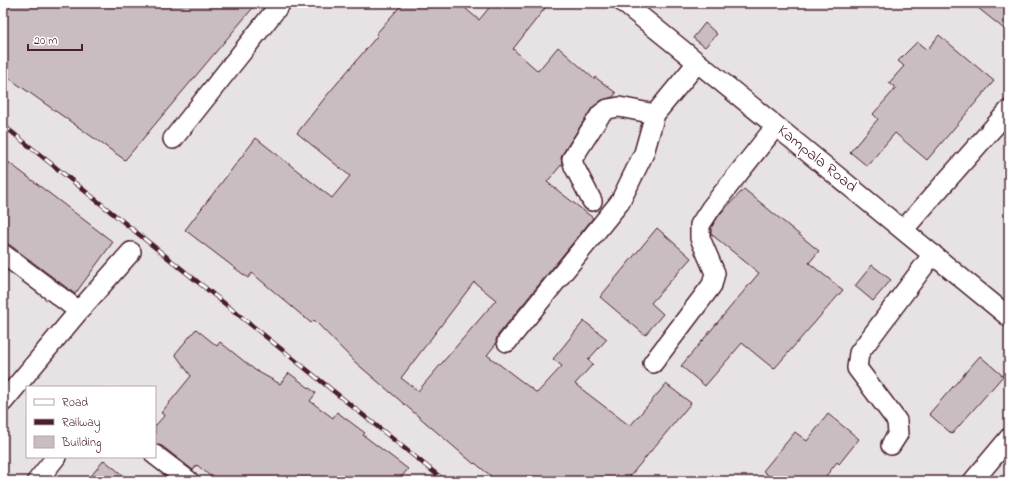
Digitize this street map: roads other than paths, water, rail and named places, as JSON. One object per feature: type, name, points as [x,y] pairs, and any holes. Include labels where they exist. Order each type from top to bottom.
[{"type":"street","points":[[173,139],[281,3]]},
{"type":"street","name":"Kampala Road","points":[[624,3],[1009,317]]},
{"type":"street","points":[[507,342],[620,202],[644,153],[655,114],[697,63]]},
{"type":"street","points":[[592,201],[574,166],[572,159],[601,114],[608,109],[619,107],[655,114]]},
{"type":"street","points":[[903,230],[1009,110]]},
{"type":"street","points":[[653,363],[712,286],[714,273],[700,238],[700,225],[711,208],[776,126]]},
{"type":"street","points":[[3,402],[79,311],[131,252]]},
{"type":"street","points":[[3,254],[79,311]]},
{"type":"street","points":[[891,445],[898,434],[897,421],[857,368],[859,353],[933,254]]},
{"type":"street","points":[[973,481],[1009,438]]},
{"type":"street","points":[[156,456],[189,481]]},
{"type":"street","points":[[37,481],[55,458]]},
{"type":"railway","points":[[3,125],[445,481]]}]
